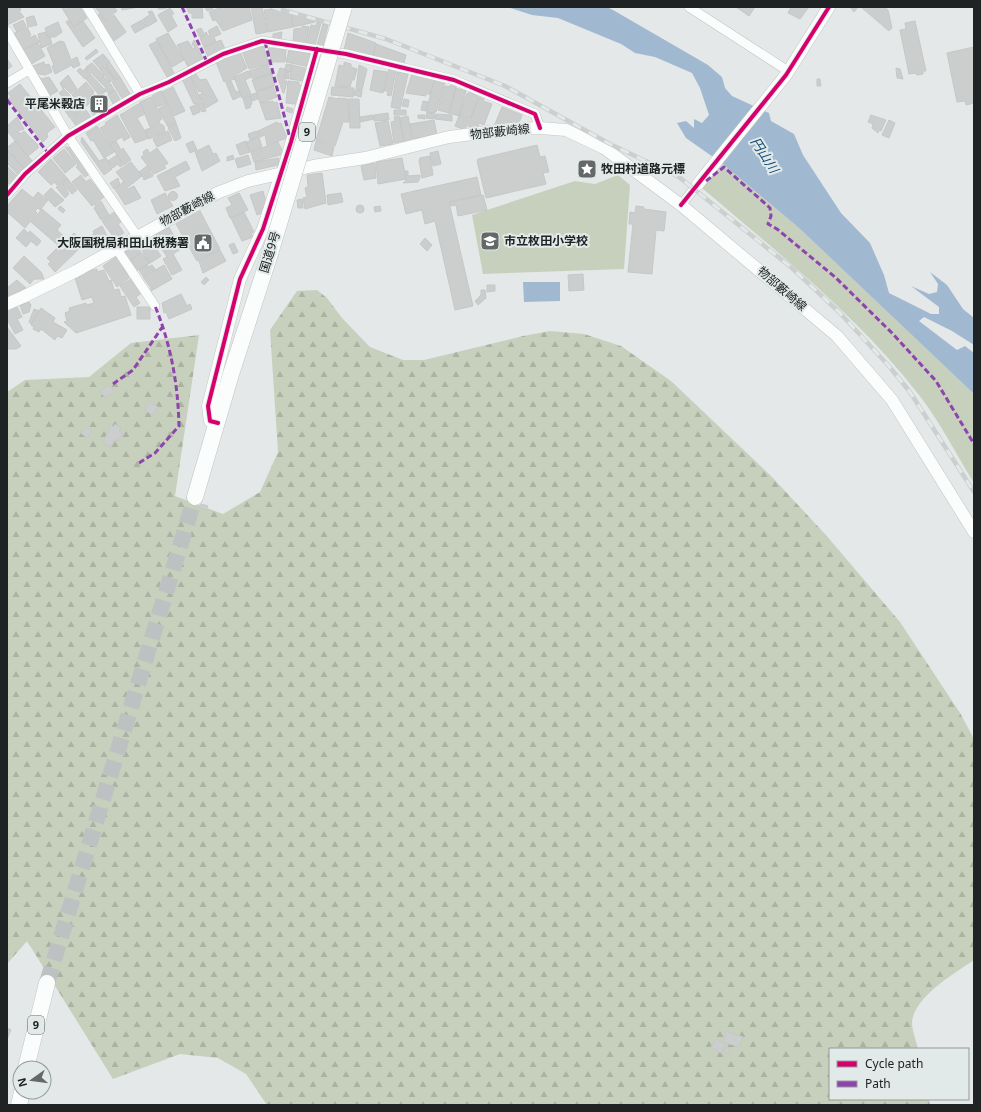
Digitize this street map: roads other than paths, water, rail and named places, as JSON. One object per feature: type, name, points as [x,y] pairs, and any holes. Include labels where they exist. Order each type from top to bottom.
[{"type":"highway","name":"国道9号","points":[[195,497],[218,423],[231,374],[269,257],[344,7]]},
{"type":"highway","name":"9","points":[[28,1060],[47,983]]},
{"type":"main road","points":[[698,184],[787,73],[829,7]]},
{"type":"main road","name":"物部藪崎線","points":[[7,304],[58,280],[217,193],[248,181],[365,158],[449,137],[511,129],[540,128],[566,130],[604,148],[682,205],[837,336],[892,400],[974,532]]},
{"type":"main road","points":[[218,423],[210,421],[208,406],[240,279],[263,229],[281,174]]},
{"type":"street","points":[[87,7],[140,94]]},
{"type":"street","points":[[689,7],[787,73]]},
{"type":"street","points":[[7,31],[68,136],[137,236]]},
{"type":"street","points":[[7,195],[25,174],[68,136],[140,94],[169,82],[223,54],[262,42],[317,49],[454,80],[535,114],[540,128]]},
{"type":"street","points":[[281,174],[317,49]]},
{"type":"street","points":[[7,83],[30,70]]},
{"type":"street","points":[[682,205],[698,184]]},
{"type":"street","points":[[116,248],[155,306]]},
{"type":"water","name":"円山川","points":[[507,7],[607,7],[708,65],[722,77],[725,88],[732,96],[769,113],[771,121],[794,134],[803,155],[841,213],[870,243],[884,275],[889,293],[931,314],[939,314],[939,307],[911,286],[929,294],[937,292],[938,284],[930,272],[947,285],[963,309],[974,318],[974,345],[952,331],[924,317],[919,321],[957,350],[965,346],[974,353],[974,394],[799,228],[723,164],[686,138],[677,123],[686,121],[694,128],[694,119],[702,123],[709,115],[700,88],[692,73],[655,57],[635,53],[621,44],[558,18],[532,15]]},
{"type":"water","points":[[523,282],[560,282],[560,301],[524,302]]},
{"type":"tunnel","points":[[47,983],[195,497]]},
{"type":"railway","points":[[272,7],[386,39],[505,86],[610,144],[679,177],[792,268],[839,312],[888,365],[910,392],[974,492]]},
{"type":"place","name":"平尾米穀店","points":[[99,104]]},
{"type":"place","name":"牧田村道路元標","points":[[587,169]]},
{"type":"place","name":"市立枚田小学校","points":[[490,241]]},
{"type":"place","name":"大阪国税局和田山税務署","points":[[203,243]]}]
